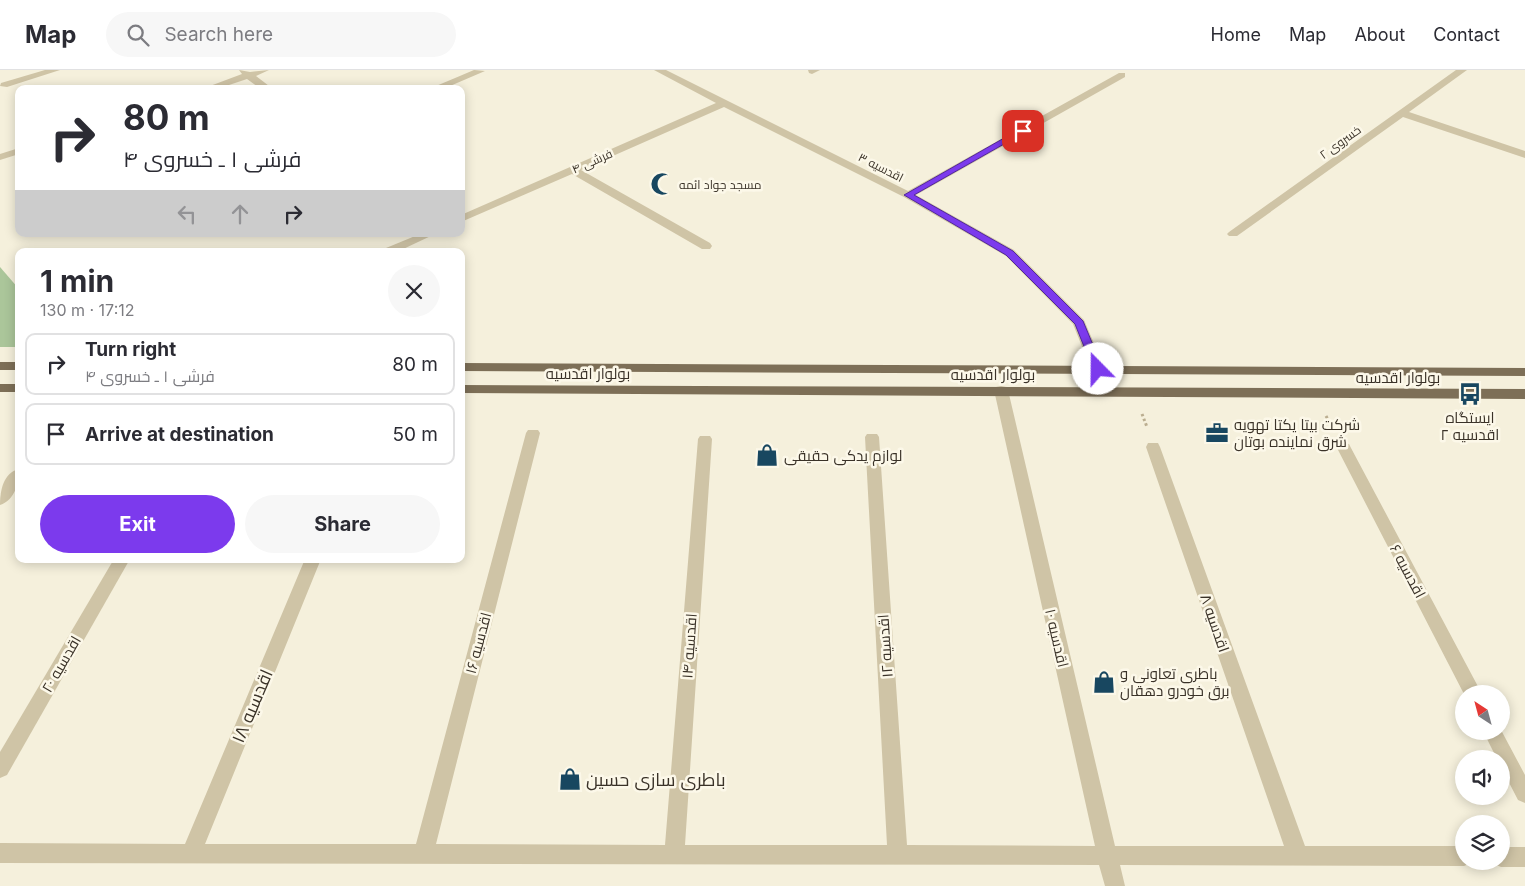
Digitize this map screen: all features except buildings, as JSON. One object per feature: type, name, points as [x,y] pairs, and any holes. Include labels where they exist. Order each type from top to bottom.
[{"type":"main road","points":[[0,366],[15,366]]},
{"type":"main road","name":"بولوار اقدسیه","points":[[465,367],[1525,372]]},
{"type":"main road","points":[[0,388],[15,388]]},
{"type":"main road","name":"بولوار اقدسیه","points":[[465,389],[1001,390],[1525,394]]},
{"type":"street","points":[[4,85],[55,70]]},
{"type":"street","points":[[216,85],[244,73],[264,70]]},
{"type":"street","name":"اقدسیه ۳","points":[[659,70],[908,195],[1010,253],[1080,323],[1098,369]]},
{"type":"street","name":"خسروی ۲","points":[[1233,234],[1462,70]]},
{"type":"street","points":[[444,85],[480,71]]},
{"type":"street","points":[[244,73],[262,85]]},
{"type":"street","points":[[908,195],[1122,75]]},
{"type":"street","name":"فرشی ۴","points":[[465,217],[724,103]]},
{"type":"street","points":[[1402,113],[1525,155]]},
{"type":"street","points":[[0,157],[15,152]]},
{"type":"street","points":[[573,170],[706,246]]},
{"type":"street","points":[[397,248],[422,237]]},
{"type":"street","name":"اقدسیه ۱۰","points":[[1001,390],[1115,886]]},
{"type":"street","name":"اقدسیه ۱۶","points":[[423,854],[533,433]]},
{"type":"street","name":"اقدسیه ۱۲","points":[[872,437],[898,855]]},
{"type":"street","name":"اقدسیه ۱۴","points":[[674,854],[705,439]]},
{"type":"street","name":"اقدسیه ۸","points":[[1153,447],[1298,856]]},
{"type":"street","name":"اقدسیه ۶","points":[[1344,448],[1468,685]]},
{"type":"street","points":[[0,499],[15,479]]},
{"type":"street","name":"اقدسیه ۲۰","points":[[0,769],[120,563]]},
{"type":"street","name":"اقدسیه ۱۸","points":[[191,853],[311,563]]},
{"type":"street","points":[[1497,740],[1525,794]]},
{"type":"street","points":[[0,853],[1455,856]]},
{"type":"street","points":[[1510,856],[1525,856]]},
{"type":"path","points":[[1135,391],[1153,447]]},
{"type":"path","points":[[1313,393],[1344,448]]},
{"type":"green space","points":[[0,267],[15,284],[15,347],[0,347]]},
{"type":"place","name":"مسجد جواد ائمه","points":[[662,184]]},
{"type":"place","name":"ایستگاه اقدسیه ۲","points":[[1470,394]]},
{"type":"place","name":"شرکت بیتا یکتا تهویه شرق نماینده بوتان","points":[[1217,433]]},
{"type":"place","name":"لوازم یدکی حقیقی","points":[[767,455]]},
{"type":"place","name":"باطری تعاونی و برق خودرو دهقان","points":[[1104,682]]},
{"type":"place","name":"باطری سازی حسین","points":[[570,779]]},
{"type":"route","points":[[1023,131],[908,195],[1010,253],[1080,323],[1098,369]]}]
